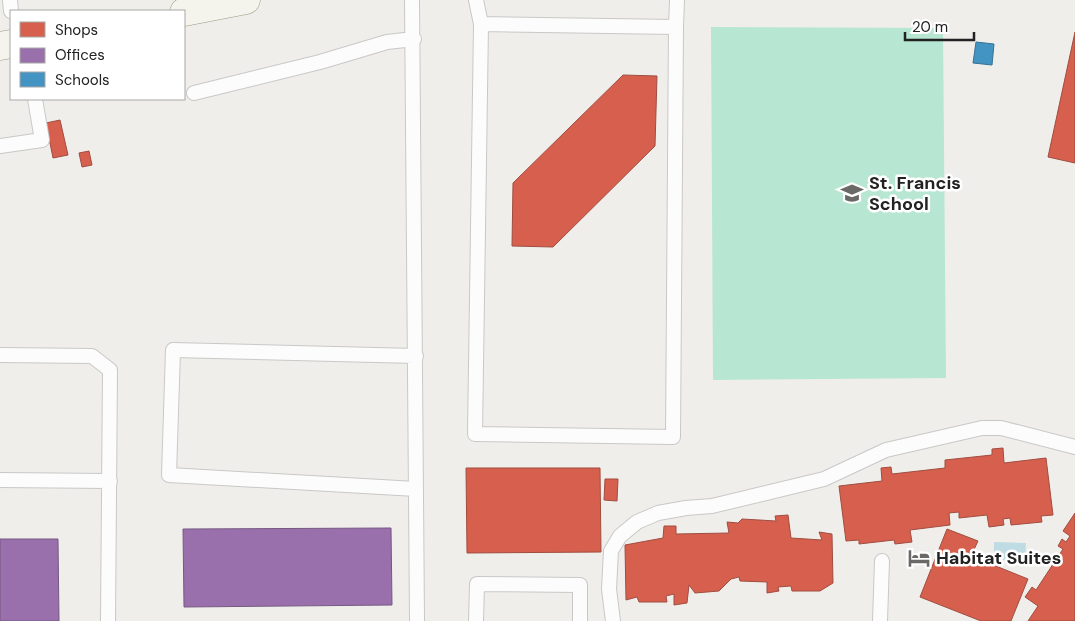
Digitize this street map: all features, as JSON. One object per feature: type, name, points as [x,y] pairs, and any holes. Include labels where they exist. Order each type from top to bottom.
[{"type":"street","points":[[185,12],[246,0]]},
{"type":"lane","points":[[412,0],[414,39],[417,621]]},
{"type":"lane","points":[[476,0],[481,24],[475,434],[673,437],[677,0]]},
{"type":"lane","points":[[481,24],[676,27]]},
{"type":"lane","points":[[194,93],[310,65],[387,42],[414,39]]},
{"type":"lane","points":[[0,146],[42,140],[35,100]]},
{"type":"lane","points":[[416,356],[173,350],[169,475],[416,489]]},
{"type":"lane","points":[[0,355],[92,356],[110,370],[108,621]]},
{"type":"lane","points":[[613,621],[609,589],[610,551],[620,536],[637,522],[658,513],[712,506],[824,479],[886,450],[982,428],[1001,428],[1075,447]]},
{"type":"lane","points":[[0,480],[110,480]]},
{"type":"lane","points":[[880,621],[882,561]]},
{"type":"lane","points":[[476,621],[477,584],[580,585],[580,621]]},
{"type":"green space","name":"St. Francis School","points":[[711,27],[943,28],[946,378],[713,380]]},
{"type":"water","points":[[994,542],[1026,543],[1025,563],[1011,563],[994,556]]},
{"type":"building: Shops","points":[[1075,32],[1075,163],[1048,157]]},
{"type":"building: Shops","points":[[623,75],[657,76],[655,146],[553,247],[512,246],[513,183]]},
{"type":"building: Shops","points":[[60,120],[68,155],[53,158],[46,123]]},
{"type":"building: Shops","points":[[89,151],[92,165],[82,167],[79,153]]},
{"type":"building: Shops","points":[[1003,448],[1004,463],[1046,458],[1053,515],[1041,516],[1042,522],[1011,525],[1010,518],[1003,519],[1004,525],[989,527],[987,515],[959,518],[959,512],[949,513],[950,525],[910,530],[912,542],[895,544],[894,540],[859,544],[859,540],[846,541],[839,486],[882,481],[881,468],[891,467],[892,474],[945,468],[945,460],[992,455],[992,449]]},
{"type":"building: Shops","points":[[466,468],[600,468],[601,552],[467,553]]},
{"type":"building: Shops","points":[[605,479],[618,479],[617,501],[604,500]]},
{"type":"building: Shops","points":[[1075,513],[1075,621],[1028,621],[1038,606],[1025,597],[1032,587],[1036,590],[1063,549],[1058,546],[1062,539],[1066,542],[1070,536],[1063,531]]},
{"type":"building: Shops","points":[[788,515],[791,538],[822,540],[819,532],[832,534],[833,583],[820,591],[792,591],[791,586],[778,587],[779,591],[767,593],[767,582],[740,581],[739,577],[731,579],[719,591],[695,593],[689,585],[687,603],[674,605],[674,594],[666,596],[667,602],[639,602],[637,597],[626,600],[625,545],[663,538],[664,526],[676,526],[676,534],[729,533],[727,522],[738,523],[742,519],[776,521],[775,516]]},
{"type":"building: Shops","points":[[947,529],[978,541],[971,556],[1028,579],[1011,621],[981,621],[920,597]]},
{"type":"building: Offices","points":[[391,528],[392,605],[184,607],[183,529]]},
{"type":"building: Offices","points":[[0,539],[58,539],[59,621],[0,621]]},
{"type":"building: Schools","points":[[976,42],[994,44],[992,65],[973,63]]},
{"type":"place","name":"St. Francis School","points":[[852,193]]},
{"type":"place","name":"Habitat Suites","points":[[919,558]]}]
